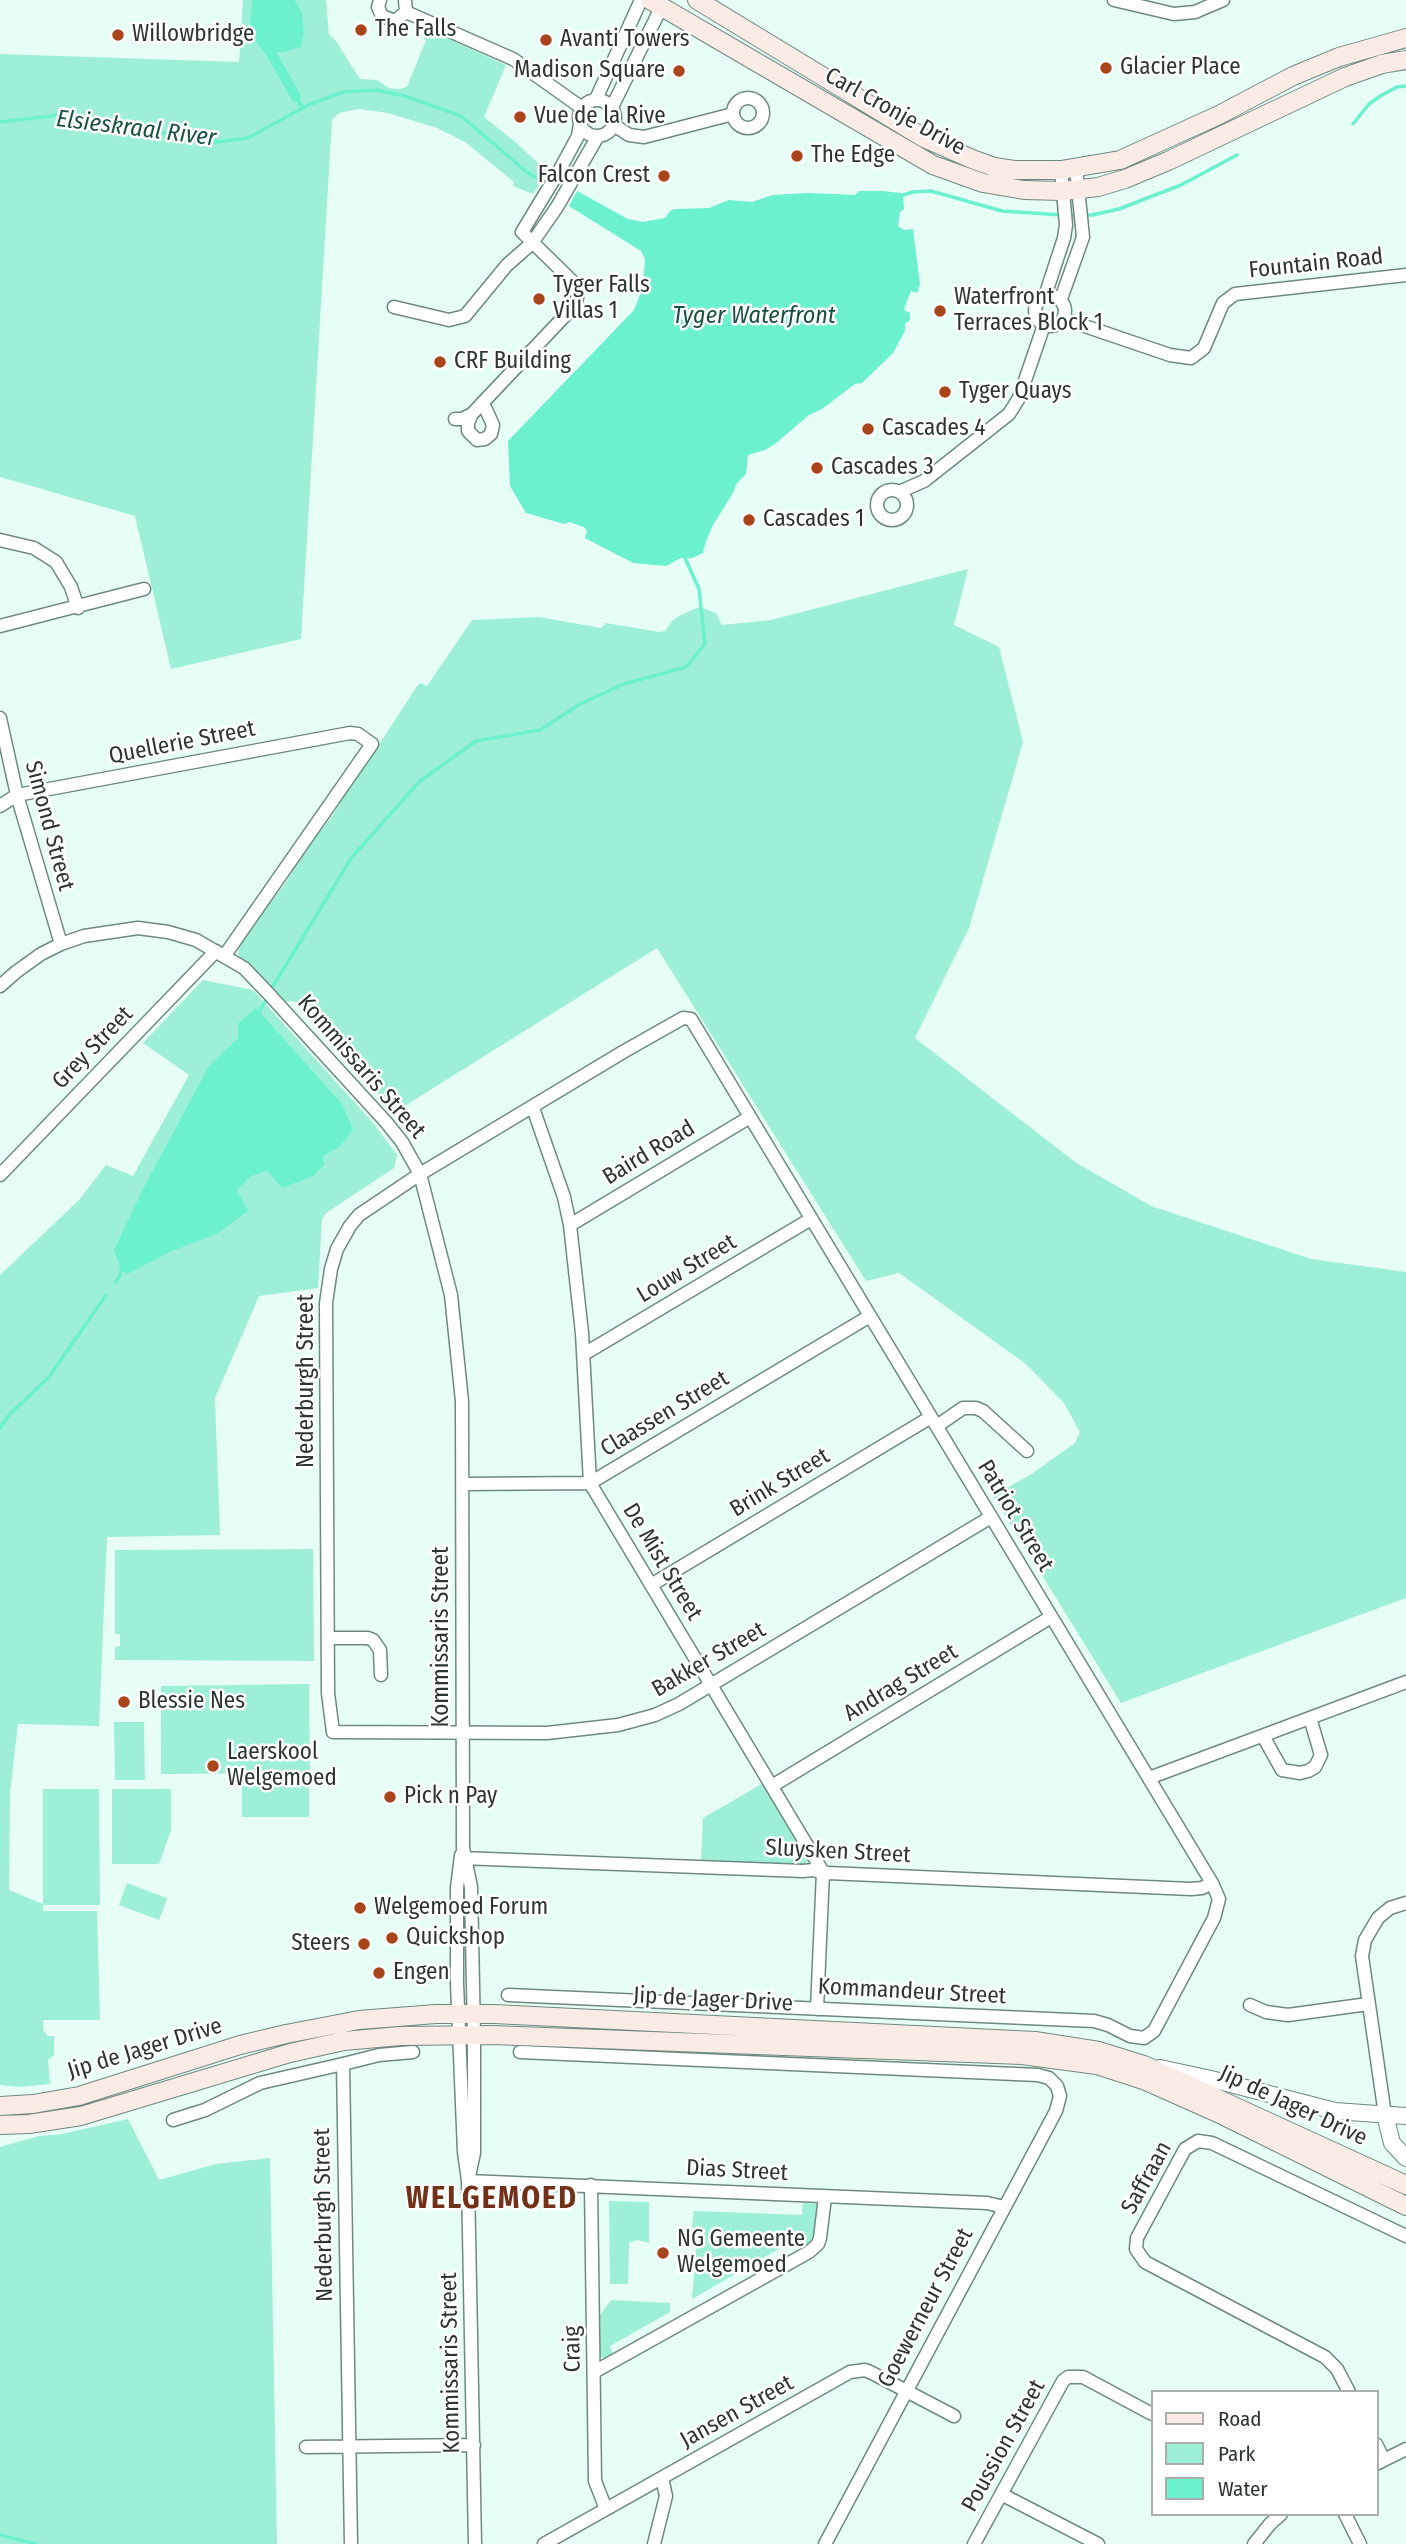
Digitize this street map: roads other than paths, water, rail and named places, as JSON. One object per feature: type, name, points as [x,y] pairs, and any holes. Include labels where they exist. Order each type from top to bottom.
[{"type":"main road","name":"Carl Cronje Drive","points":[[697,0],[951,151],[994,167],[1014,170],[1069,169],[1120,160],[1219,115],[1293,76],[1339,57],[1406,38]]},
{"type":"main road","name":"Carl Cronje Drive","points":[[659,2],[956,175],[998,187],[1069,196],[1125,179],[1168,162],[1345,77],[1382,64],[1406,60]]},
{"type":"main road","name":"Jip de Jager Drive","points":[[0,2106],[56,2101],[100,2091],[240,2045],[286,2034],[359,2020],[465,2013],[1035,2041],[1099,2051],[1144,2064],[1406,2185]]},
{"type":"main road","name":"Jip de Jager Drive","points":[[0,2125],[40,2123],[81,2116],[290,2053],[344,2042],[400,2036],[466,2035],[955,2051],[1072,2060],[1123,2073],[1170,2091],[1406,2206]]},
{"type":"main road","points":[[100,2091],[107,2097],[118,2098],[194,2074],[228,2071]]},
{"type":"street","points":[[380,0],[379,12],[386,19],[399,19],[405,6],[513,59],[582,108]]},
{"type":"street","points":[[597,99],[641,0]]},
{"type":"street","points":[[1114,0],[1174,14],[1195,12],[1223,0]]},
{"type":"street","points":[[612,107],[659,2]]},
{"type":"street","points":[[507,265],[578,136],[582,108],[597,99],[612,107],[616,119],[608,133],[598,136],[587,133],[580,124]]},
{"type":"street","points":[[614,125],[629,135],[644,137],[733,114]]},
{"type":"street","points":[[394,307],[449,320],[461,318],[468,313],[507,265],[532,243],[557,207],[598,136]]},
{"type":"street","points":[[1045,296],[1061,299],[1066,310],[1064,319],[1053,326],[1044,325],[1037,318],[1035,309],[1045,296],[1060,253],[1066,225],[1069,169]]},
{"type":"street","points":[[1061,299],[1083,237],[1082,208],[1069,196]]},
{"type":"street","points":[[455,419],[466,418],[472,414],[572,310],[577,300],[577,289],[572,281],[523,232]]},
{"type":"street","name":"Fountain Road","points":[[1064,319],[1170,355],[1191,358],[1204,348],[1219,308],[1235,294],[1406,275]]},
{"type":"street","points":[[903,497],[1015,407],[1044,325]]},
{"type":"street","points":[[472,414],[468,431],[473,438],[485,439],[491,434],[493,425],[482,403]]},
{"type":"street","points":[[0,540],[22,544],[47,555],[63,572],[78,608]]},
{"type":"street","points":[[0,626],[144,589]]},
{"type":"street","name":"Simond Street","points":[[0,718],[17,795],[61,944]]},
{"type":"street","name":"Quellerie Street","points":[[0,806],[17,795],[350,733],[358,734],[372,744]]},
{"type":"street","name":"Grey Street","points":[[0,1175],[221,953],[372,744]]},
{"type":"street","name":"Kommissaris Street","points":[[0,986],[29,962],[61,944],[109,931],[138,928],[187,937],[221,953],[244,968],[260,984],[386,1122],[402,1142],[420,1174],[451,1295],[462,1401],[463,1855],[457,1888],[474,2153],[468,2180],[475,2544]]},
{"type":"street","name":"Nederburgh Street","points":[[333,1732],[328,1693],[326,1303],[337,1249],[359,1215],[420,1174],[683,1018],[691,1019]]},
{"type":"street","name":"Patriot Street","points":[[691,1019],[1212,1883],[1219,1899],[1217,1912],[1154,2031],[1144,2038]]},
{"type":"street","name":"De Mist Street","points":[[533,1108],[564,1197],[570,1225],[584,1354],[590,1483],[823,1872]]},
{"type":"street","name":"Baird Road","points":[[570,1225],[750,1117]]},
{"type":"street","name":"Louw Street","points":[[584,1354],[811,1219]]},
{"type":"street","name":"Claassen Street","points":[[463,1484],[590,1483],[870,1316]]},
{"type":"street","name":"Brink Street","points":[[651,1584],[934,1421],[963,1408],[983,1411],[1027,1451]]},
{"type":"street","name":"Bakker Street","points":[[333,1732],[547,1733],[618,1725],[655,1715],[711,1685],[991,1517]]},
{"type":"street","name":"Andrag Street","points":[[772,1786],[1051,1617]]},
{"type":"street","points":[[328,1638],[373,1640],[380,1650],[381,1675]]},
{"type":"street","points":[[1149,1778],[1406,1682]]},
{"type":"street","points":[[1263,1736],[1282,1770],[1300,1773],[1308,1771],[1315,1767],[1321,1755],[1310,1718]]},
{"type":"street","name":"Sluysken Street","points":[[463,1855],[1191,1889],[1212,1883]]},
{"type":"street","points":[[817,2009],[823,1872]]},
{"type":"street","points":[[1401,2153],[1386,2124],[1362,1965],[1365,1940],[1373,1924],[1385,1912],[1406,1903]]},
{"type":"street","name":"Kommandeur Street","points":[[508,1995],[1094,2021],[1130,2036],[1144,2038]]},
{"type":"street","points":[[1250,2004],[1266,2012],[1288,2015],[1368,2004]]},
{"type":"street","points":[[173,2120],[205,2110],[260,2083],[379,2055],[413,2052]]},
{"type":"street","name":"Goewerneur Street","points":[[520,2052],[1038,2075],[1053,2082],[1059,2091],[1056,2111],[825,2544]]},
{"type":"street","name":"Nederburgh Street","points":[[343,2064],[351,2544]]},
{"type":"street","points":[[1144,2064],[1335,2111],[1406,2116]]},
{"type":"street","points":[[1401,2153],[1397,2138],[1406,2124]]},
{"type":"street","name":"Saffraan","points":[[1348,2390],[1337,2369],[1325,2357],[1145,2262],[1136,2249],[1137,2238],[1185,2149],[1198,2141],[1212,2143],[1406,2235]]},
{"type":"street","name":"Dias Street","points":[[468,2180],[987,2203],[1004,2207]]},
{"type":"street","name":"Craig","points":[[591,2185],[595,2481],[606,2510]]},
{"type":"street","points":[[594,2372],[809,2252],[818,2244],[820,2238],[825,2197]]},
{"type":"street","name":"Jansen Street","points":[[544,2544],[850,2372],[865,2370],[954,2416]]},
{"type":"street","name":"Poussion Street","points":[[974,2544],[1059,2386],[1068,2377],[1083,2377],[1150,2413]]},
{"type":"street","points":[[306,2447],[474,2445]]},
{"type":"street","points":[[1380,2462],[1406,2449]]},
{"type":"street","points":[[654,2544],[666,2496],[662,2478]]},
{"type":"street","points":[[1001,2494],[1098,2544]]},
{"type":"street","points":[[1346,2516],[1360,2544]]},
{"type":"street","points":[[1254,2544],[1267,2519]]},
{"type":"water","points":[[252,0],[295,0],[302,13],[304,32],[301,47],[265,54],[253,38],[250,19]]},
{"type":"water","name":"Tyger Waterfront","points":[[577,191],[628,219],[643,222],[665,218],[675,209],[709,208],[729,200],[752,202],[773,195],[855,195],[859,191],[901,193],[904,209],[900,212],[898,226],[904,230],[913,229],[920,284],[917,293],[911,291],[906,303],[904,310],[910,313],[910,320],[905,324],[905,331],[893,353],[862,383],[855,384],[822,409],[809,415],[775,444],[748,455],[746,474],[737,483],[713,525],[703,553],[692,558],[681,558],[666,566],[633,563],[585,538],[587,531],[584,527],[526,513],[510,486],[508,441],[634,310],[643,287],[645,259],[641,251],[569,206]]},
{"type":"water","points":[[256,1008],[342,1104],[353,1130],[340,1146],[322,1157],[325,1164],[313,1176],[282,1188],[267,1170],[250,1177],[237,1190],[248,1211],[216,1234],[172,1251],[127,1274],[121,1269],[114,1250],[142,1191],[209,1066],[238,1038],[238,1024]]},
{"type":"waterway","points":[[271,53],[296,97]]},
{"type":"waterway","name":"Elsieskraal River","points":[[1353,124],[1369,104],[1397,87],[1406,86]]},
{"type":"waterway","name":"Elsieskraal River","points":[[0,122],[59,115],[218,142],[248,138],[308,105],[343,92],[376,90],[405,96],[461,116],[528,173],[547,184]]},
{"type":"waterway","points":[[296,97],[302,107]]},
{"type":"waterway","name":"Elsieskraal River","points":[[1070,215],[1092,215],[1119,209],[1181,185],[1237,155]]},
{"type":"waterway","name":"Elsieskraal River","points":[[903,195],[931,191],[1002,211],[1062,215]]},
{"type":"waterway","points":[[270,991],[352,857],[420,781],[476,741],[540,730],[580,704],[624,684],[686,667],[705,644],[699,589],[685,558]]},
{"type":"waterway","points":[[259,1012],[267,998]]},
{"type":"waterway","points":[[115,1282],[121,1269]]},
{"type":"waterway","points":[[0,1428],[9,1415],[49,1377],[106,1295]]},
{"type":"waterway","points":[[0,2535],[36,2544]]},
{"type":"place","name":"The Falls","points":[[361,30]]},
{"type":"place","name":"Willowbridge","points":[[118,35]]},
{"type":"place","name":"Avanti Towers","points":[[546,40]]},
{"type":"place","name":"Glacier Place","points":[[1106,68]]},
{"type":"place","name":"Madison Square","points":[[679,71]]},
{"type":"place","name":"Vue de la Rive","points":[[520,117]]},
{"type":"place","name":"The Edge","points":[[797,156]]},
{"type":"place","name":"Falcon Crest","points":[[664,176]]},
{"type":"place","name":"Tyger Falls Villas 1","points":[[539,299]]},
{"type":"place","name":"Waterfront Terraces Block 1","points":[[940,311]]},
{"type":"place","name":"CRF Building","points":[[440,362]]},
{"type":"place","name":"Tyger Quays","points":[[945,392]]},
{"type":"place","name":"Cascades 4","points":[[868,429]]},
{"type":"place","name":"Cascades 3","points":[[817,468]]},
{"type":"place","name":"Cascades 1","points":[[749,520]]},
{"type":"place","name":"Blessie Nes","points":[[124,1702]]},
{"type":"place","name":"Laerskool Welgemoed","points":[[213,1766]]},
{"type":"place","name":"Pick n Pay","points":[[390,1797]]},
{"type":"place","name":"Welgemoed Forum","points":[[360,1908]]},
{"type":"place","name":"Quickshop","points":[[392,1938]]},
{"type":"place","name":"Steers","points":[[364,1944]]},
{"type":"place","name":"Engen","points":[[379,1973]]},
{"type":"place","name":"NG Gemeente Welgemoed","points":[[663,2253]]},
{"type":"district","name":"WELGEMOED","points":[[492,2200]]}]
